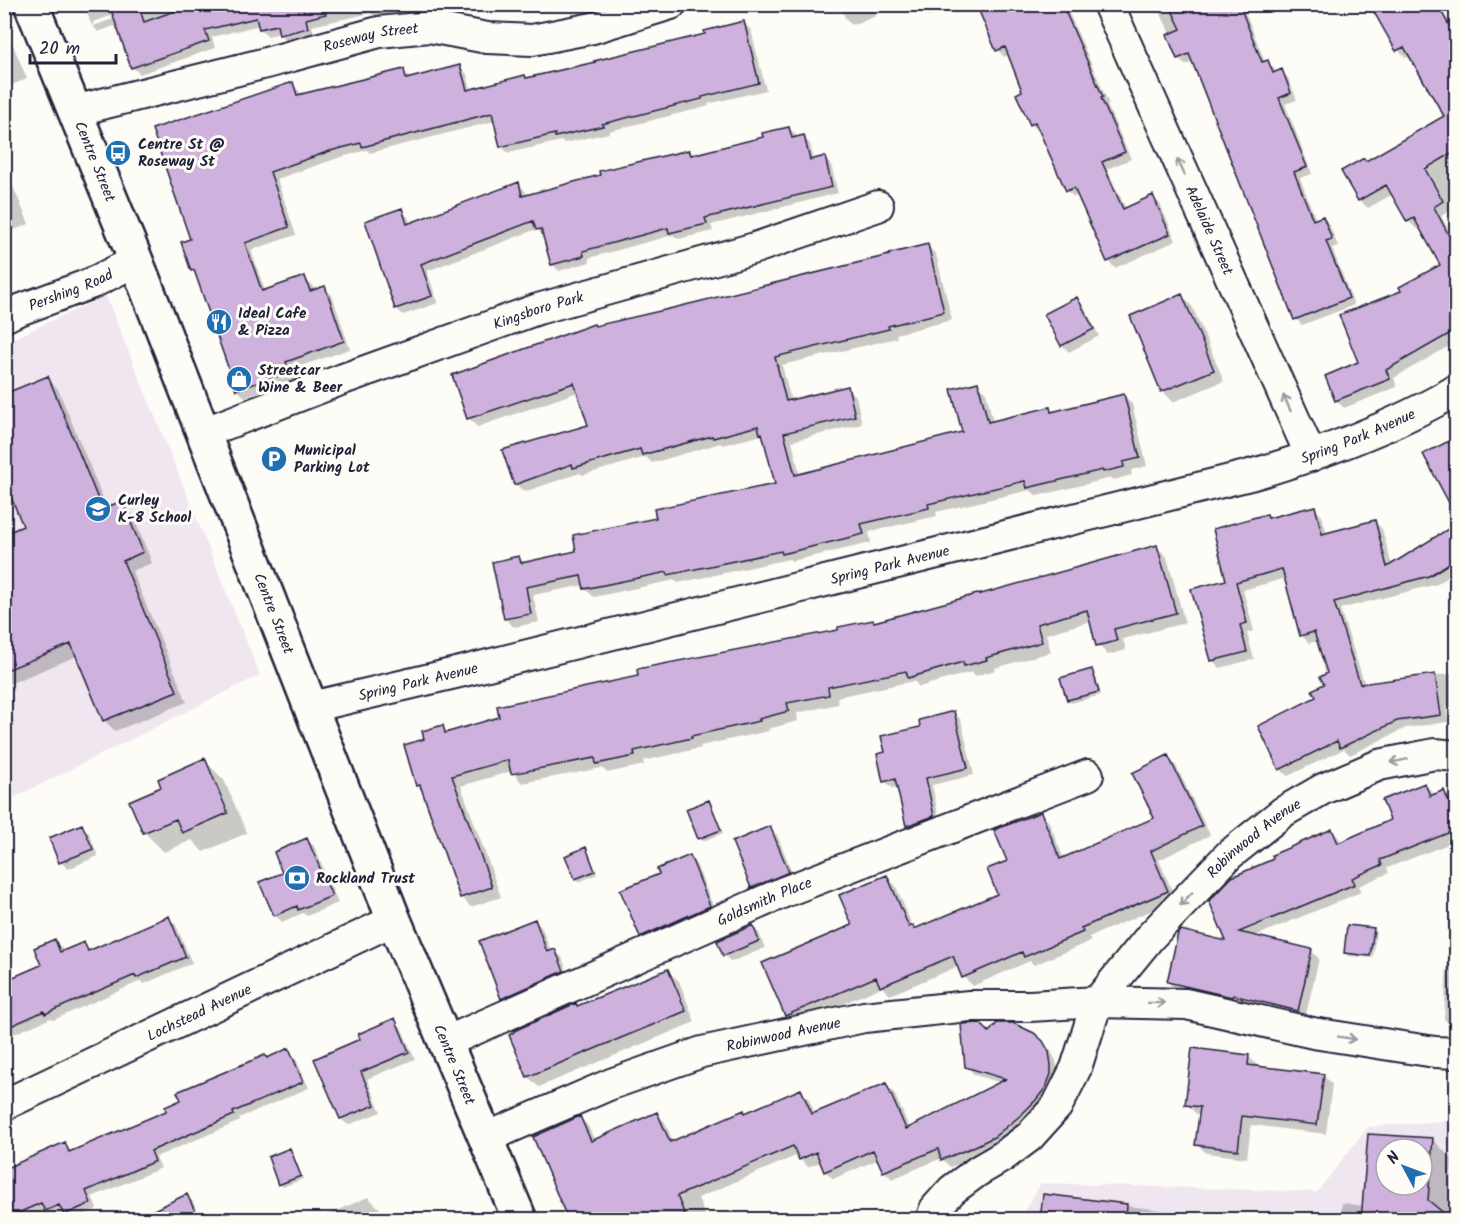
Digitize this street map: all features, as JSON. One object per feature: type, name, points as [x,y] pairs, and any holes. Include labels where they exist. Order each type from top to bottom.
[{"type":"main road","name":"Centre Street","points":[[31,4],[136,261],[394,920],[520,1220]]},
{"type":"street","name":"Roseway Street","points":[[74,111],[379,32],[429,27],[488,38],[532,40],[593,28],[671,4]]},
{"type":"street","name":"Adelaide Street","points":[[1108,4],[1311,456]]},
{"type":"street","name":"Kingsboro Park","points":[[203,433],[343,379],[538,309],[755,248],[878,206]]},
{"type":"street","name":"Pershing Road","points":[[4,317],[92,283],[136,261]]},
{"type":"street","name":"Spring Park Avenue","points":[[310,707],[1220,484],[1311,456],[1414,414],[1456,390]]},
{"type":"street","name":"Robinwood Avenue","points":[[931,1220],[936,1209],[952,1190],[1029,1137],[1057,1106],[1076,1068],[1097,1002],[1150,937],[1229,855],[1283,812],[1323,789],[1379,765],[1435,753],[1456,756]]},
{"type":"street","name":"Goldsmith Place","points":[[446,1042],[784,892],[1088,775]]},
{"type":"street","name":"Lochstead Avenue","points":[[4,1105],[394,920]]},
{"type":"street","name":"Robinwood Avenue","points":[[486,1138],[611,1084],[702,1052],[864,1017],[969,1006],[1030,1006],[1097,1002],[1186,1004],[1313,1033],[1435,1052],[1456,1053]]},
{"type":"shaded area","name":"Curley K-8 School","points":[[106,296],[260,675],[5,802],[5,342]]},
{"type":"shaded area","points":[[1456,1120],[1456,1219],[1020,1220],[1041,1183],[1317,1192],[1368,1127]]},
{"type":"building","points":[[109,4],[138,4],[144,22],[194,4],[325,4],[326,14],[306,19],[308,28],[279,35],[277,25],[259,29],[256,18],[205,30],[209,41],[131,68]]},
{"type":"building","points":[[976,4],[1062,4],[1125,152],[1102,162],[1123,209],[1153,195],[1170,234],[1107,262],[1074,188],[1066,191],[1035,122],[1030,125],[1016,94],[1022,91],[1005,47],[996,51]]},
{"type":"building","points":[[1169,4],[1239,4],[1262,62],[1268,60],[1273,73],[1282,69],[1291,93],[1279,98],[1307,167],[1294,172],[1313,220],[1323,216],[1332,239],[1326,241],[1349,298],[1294,320],[1189,54],[1177,59],[1167,35],[1181,29]]},
{"type":"building","points":[[1387,4],[1437,4],[1456,38],[1456,151],[1425,169],[1443,201],[1434,207],[1456,249],[1456,330],[1386,370],[1390,379],[1335,401],[1325,376],[1358,362],[1339,315],[1401,291],[1399,287],[1440,265],[1414,218],[1407,222],[1386,185],[1358,201],[1341,171],[1364,158],[1366,161],[1444,116],[1404,47],[1396,51],[1374,12]]},
{"type":"building","points":[[744,21],[759,83],[602,124],[603,126],[500,147],[492,113],[362,147],[361,143],[330,151],[270,172],[289,227],[245,243],[262,291],[305,276],[310,291],[325,286],[344,341],[286,362],[289,372],[236,390],[194,270],[191,271],[181,242],[190,239],[152,129],[293,82],[297,95],[404,69],[406,79],[460,65],[467,90],[525,75],[526,78],[595,62],[705,34],[704,31]]},
{"type":"building","points":[[789,127],[792,138],[804,135],[810,160],[825,156],[832,187],[705,218],[707,224],[669,233],[668,228],[583,251],[584,256],[551,265],[541,229],[536,230],[533,221],[421,264],[432,296],[395,309],[365,221],[402,208],[407,224],[519,182],[522,196],[600,175],[599,171],[689,150],[691,155],[763,137],[762,133]]},
{"type":"building","points":[[928,244],[944,312],[888,326],[889,329],[775,357],[786,401],[848,386],[855,416],[784,433],[795,475],[962,432],[951,389],[978,382],[988,422],[1050,407],[1051,412],[1124,394],[1140,458],[1123,462],[1124,467],[1103,472],[1102,470],[1027,488],[1025,481],[928,504],[929,508],[861,524],[864,534],[782,554],[781,551],[668,575],[667,572],[584,589],[581,576],[526,587],[531,614],[504,619],[492,562],[519,556],[521,563],[576,551],[573,535],[656,518],[654,509],[775,484],[762,433],[760,434],[758,426],[642,455],[640,449],[573,468],[572,464],[514,485],[502,450],[588,425],[574,383],[467,419],[452,375],[594,324],[595,326],[673,308]]},
{"type":"building","points":[[1182,294],[1214,370],[1161,392],[1130,316]]},
{"type":"building","points":[[1077,297],[1094,329],[1061,346],[1044,314]]},
{"type":"building","points":[[48,376],[102,509],[122,501],[143,552],[123,561],[177,691],[103,721],[71,644],[4,671],[4,534],[23,526],[4,480],[4,394]]},
{"type":"building","points":[[1449,441],[1456,455],[1456,516],[1423,454]]},
{"type":"building","points":[[1315,506],[1322,534],[1375,520],[1387,567],[1456,524],[1456,559],[1429,576],[1334,602],[1360,684],[1435,674],[1441,715],[1397,721],[1340,748],[1337,741],[1279,770],[1258,726],[1316,697],[1312,690],[1324,684],[1320,677],[1327,673],[1314,632],[1300,636],[1282,569],[1236,582],[1247,623],[1240,625],[1247,652],[1211,661],[1191,589],[1226,580],[1213,529],[1267,514],[1268,518]]},
{"type":"building","points":[[1157,545],[1176,613],[1114,629],[1117,641],[1096,646],[1087,610],[1037,624],[1042,642],[986,658],[987,660],[964,666],[963,662],[908,678],[906,671],[828,687],[829,695],[787,703],[789,711],[759,719],[760,721],[634,751],[635,756],[596,764],[595,758],[511,774],[508,760],[452,776],[492,887],[460,898],[420,785],[416,786],[404,745],[424,739],[422,731],[443,725],[445,733],[499,717],[497,706],[638,676],[637,669],[838,630],[838,627],[873,620],[874,622]]},
{"type":"building","points":[[1092,669],[1099,692],[1067,700],[1060,678]]},
{"type":"building","points":[[954,711],[968,768],[926,778],[934,816],[906,826],[895,779],[883,782],[877,754],[885,752],[881,736],[920,727],[919,720]]},
{"type":"building","points":[[1168,755],[1202,826],[1151,851],[1168,891],[1081,928],[1083,932],[1024,957],[1022,952],[962,978],[953,956],[880,987],[876,977],[785,1016],[762,963],[852,925],[839,895],[887,875],[909,927],[913,925],[914,929],[997,894],[987,869],[1007,861],[994,830],[1041,812],[1060,859],[1154,818],[1132,773]]},
{"type":"building","points":[[205,758],[228,813],[182,833],[176,819],[143,833],[129,801],[161,787],[158,779]]},
{"type":"building","points":[[1425,783],[1430,796],[1444,790],[1456,820],[1456,830],[1380,860],[1382,865],[1352,878],[1355,884],[1239,932],[1312,949],[1298,1011],[1167,982],[1178,933],[1181,930],[1226,941],[1209,901],[1232,877],[1273,859],[1272,855],[1332,829],[1338,843],[1390,820],[1382,800]]},
{"type":"building","points":[[709,800],[721,830],[698,839],[686,809]]},
{"type":"building","points":[[82,824],[93,849],[59,863],[49,838]]},
{"type":"building","points":[[770,826],[789,872],[751,888],[732,842]]},
{"type":"building","name":"Rockland Trust","points":[[307,838],[332,896],[298,910],[297,906],[274,916],[259,882],[282,873],[274,852]]},
{"type":"building","points":[[586,847],[595,871],[575,879],[565,856]]},
{"type":"building","points":[[690,855],[710,906],[640,937],[620,890],[659,874],[657,869]]},
{"type":"building","points":[[169,916],[186,957],[136,978],[135,975],[45,1014],[44,1011],[4,1029],[4,981],[41,965],[34,948],[55,939],[60,952],[84,942],[88,951]]},
{"type":"building","points":[[535,919],[547,952],[555,949],[564,971],[501,999],[479,941]]},
{"type":"building","points":[[753,925],[759,941],[723,956],[717,941]]},
{"type":"building","points":[[1347,925],[1374,928],[1370,956],[1344,953]]},
{"type":"building","points":[[668,969],[686,1011],[527,1077],[509,1035],[514,1031],[576,1003],[577,1006]]},
{"type":"building","points":[[395,1018],[409,1052],[361,1072],[375,1105],[340,1119],[314,1059],[360,1039],[358,1034]]},
{"type":"building","points":[[980,1023],[989,1032],[997,1023],[1013,1023],[1034,1033],[1043,1041],[1049,1052],[1051,1074],[1046,1087],[1036,1100],[994,1137],[941,1160],[938,1149],[883,1172],[873,1150],[824,1172],[816,1152],[799,1160],[793,1146],[677,1196],[687,1220],[568,1220],[533,1137],[580,1116],[591,1141],[657,1112],[670,1142],[744,1110],[745,1113],[801,1089],[812,1114],[886,1083],[906,1129],[1006,1079],[965,1067],[961,1024]]},
{"type":"building","points":[[289,1048],[303,1082],[151,1151],[155,1161],[86,1191],[91,1203],[64,1215],[59,1205],[45,1211],[41,1203],[4,1219],[4,1169],[65,1142],[69,1152],[166,1111],[165,1107],[181,1100],[177,1092],[265,1055],[267,1058]]},
{"type":"building","points":[[1192,1048],[1249,1055],[1248,1065],[1324,1074],[1317,1125],[1242,1116],[1238,1150],[1195,1145],[1200,1107],[1185,1105]]},
{"type":"building","points":[[1368,1134],[1417,1137],[1374,1137],[1374,1197],[1428,1197],[1428,1200],[1452,1220],[1361,1220]]},
{"type":"building","points":[[290,1148],[301,1176],[278,1185],[268,1157]]},
{"type":"building","points":[[187,1194],[199,1220],[133,1220]]},
{"type":"building","points":[[1043,1194],[1127,1204],[1126,1220],[1040,1220]]},
{"type":"place","name":"Centre St @ Roseway St","points":[[118,153]]},
{"type":"place","name":"Ideal Cafe & Pizza","points":[[219,322]]},
{"type":"place","name":"Streetcar Wine & Beer","points":[[239,379]]},
{"type":"place","name":"Municipal Parking Lot","points":[[274,459]]},
{"type":"place","name":"Curley K-8 School","points":[[98,509]]},
{"type":"place","name":"Rockland Trust","points":[[297,878]]}]
